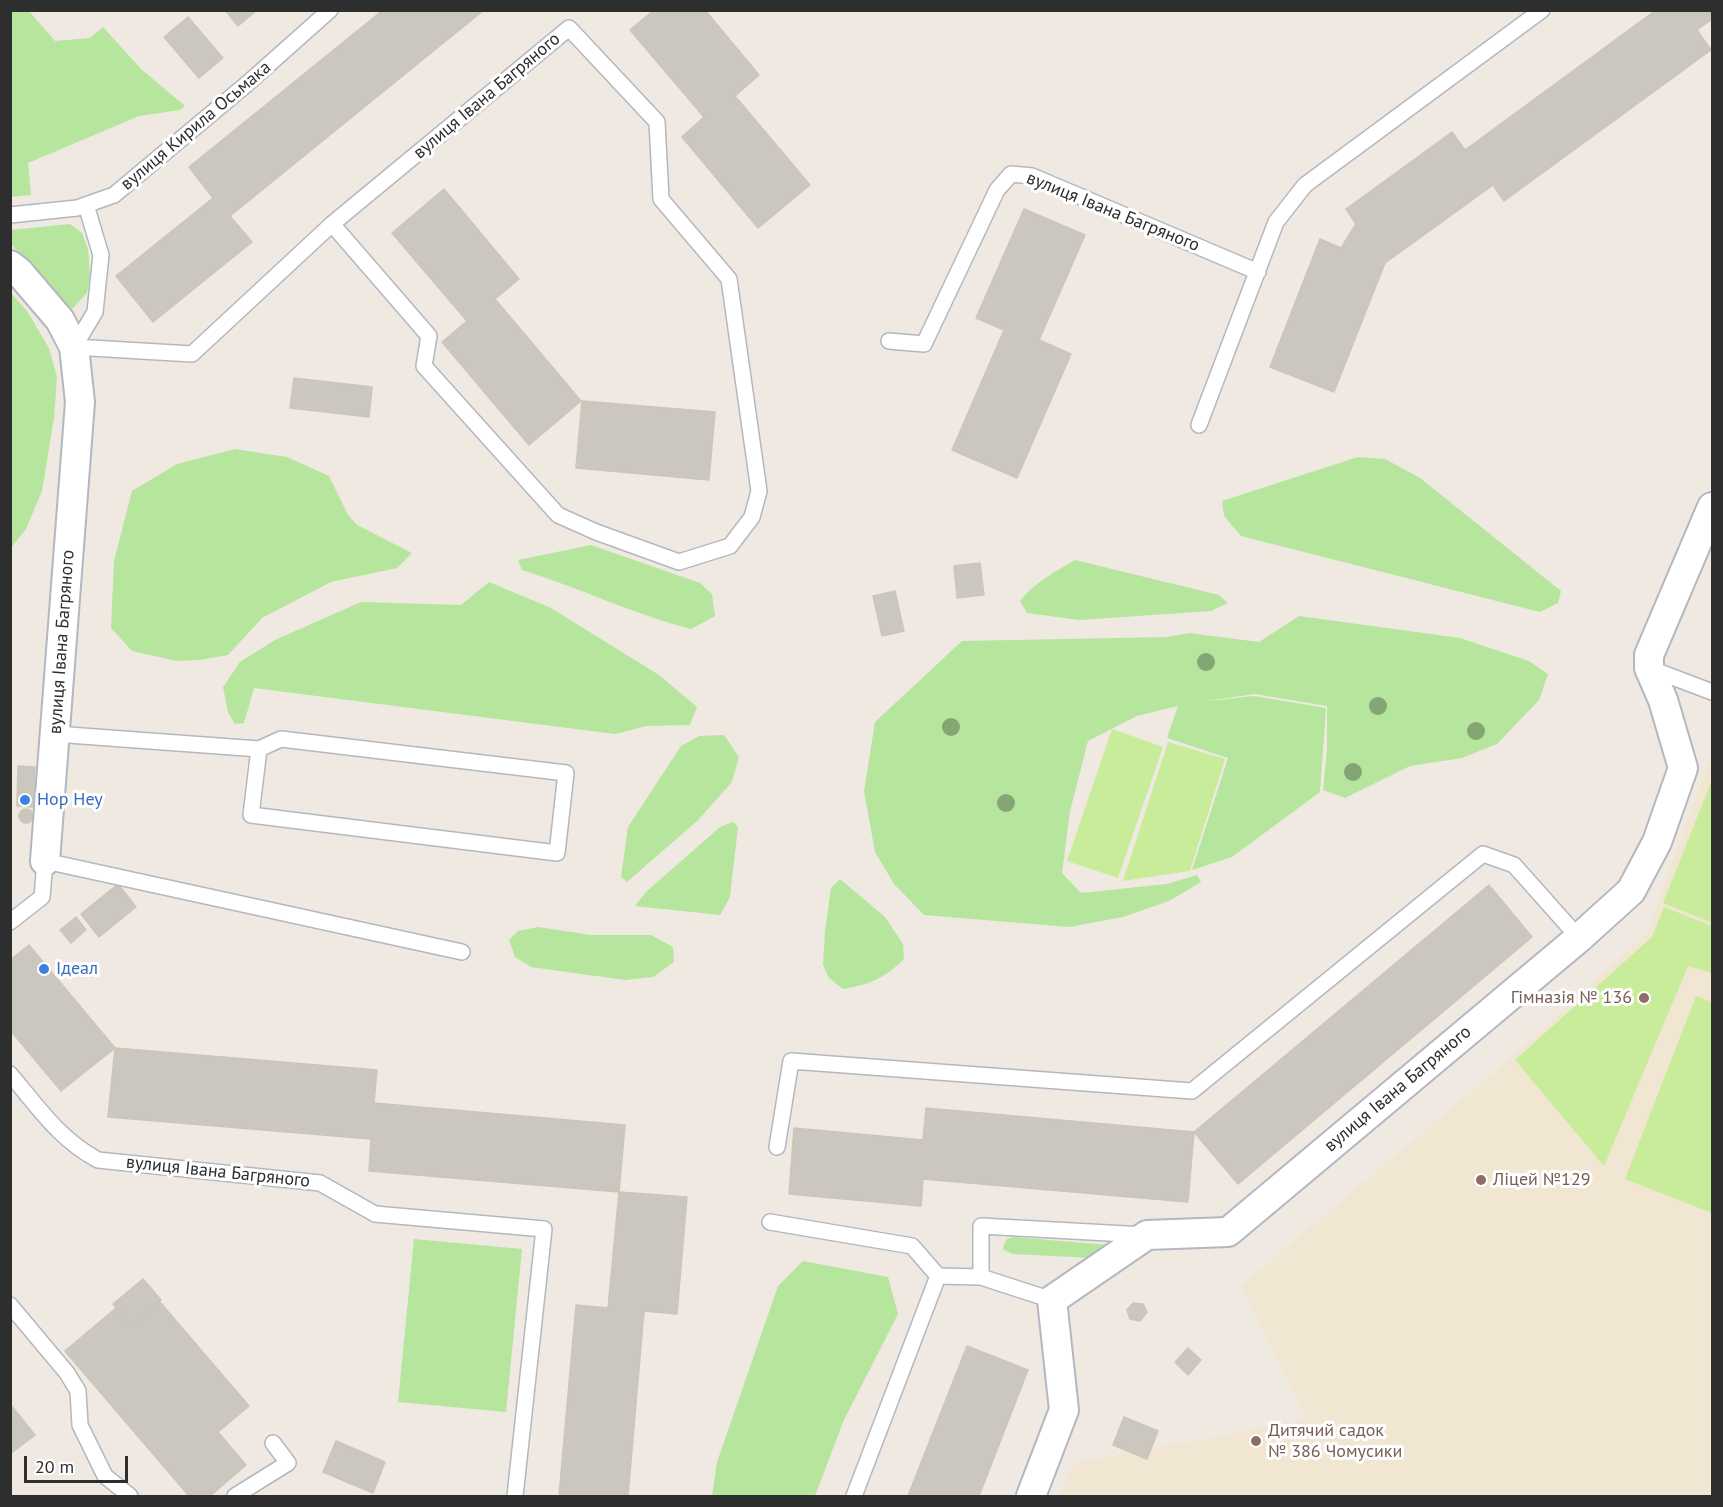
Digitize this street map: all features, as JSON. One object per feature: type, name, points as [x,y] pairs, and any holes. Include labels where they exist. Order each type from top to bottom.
[{"type":"street","name":"вулиця Івана Багряного","points":[[10,265],[60,320],[74,347],[80,402],[45,861]]},
{"type":"street","points":[[1649,668],[1649,655],[1713,507]]},
{"type":"street","name":"вулиця Івана Багряного","points":[[1148,1235],[1228,1232],[1632,891],[1657,842],[1683,768],[1663,700],[1649,668]]},
{"type":"street","points":[[1031,1497],[1064,1410],[1052,1300],[1148,1235]]},
{"type":"lane","name":"вулиця Кирила Осьмака","points":[[10,215],[77,208],[114,195],[248,83],[330,10]]},
{"type":"lane","points":[[1199,425],[1276,222],[1305,185],[1542,10]]},
{"type":"lane","name":"вулиця Івана Багряного","points":[[74,347],[192,354],[332,224],[569,28],[657,122],[661,199],[729,279],[759,491],[752,517],[730,546],[679,562],[596,532],[558,515],[424,366],[429,336],[332,224]]},
{"type":"lane","name":"вулиця Івана Багряного","points":[[889,341],[924,344],[997,190],[1011,174],[1032,176],[1258,272]]},
{"type":"lane","points":[[74,347],[95,312],[100,255],[86,204]]},
{"type":"lane","points":[[1649,668],[1713,692]]},
{"type":"lane","points":[[55,734],[259,749],[281,739],[566,773],[557,853],[251,815],[259,749]]},
{"type":"lane","points":[[777,1147],[791,1061],[1192,1091],[1483,854],[1514,865],[1579,938]]},
{"type":"lane","points":[[45,861],[462,952]]},
{"type":"lane","name":"вулиця Івана Багряного","points":[[10,922],[42,897],[45,861]]},
{"type":"lane","name":"вулиця Івана Багряного","points":[[10,1074],[63,1137],[79,1150],[98,1160],[320,1183],[375,1214],[544,1229],[515,1497]]},
{"type":"lane","points":[[770,1222],[912,1246],[938,1276],[981,1277],[1052,1300]]},
{"type":"lane","points":[[981,1277],[981,1226],[1148,1235]]},
{"type":"lane","points":[[854,1497],[938,1276]]},
{"type":"lane","points":[[10,1305],[68,1372],[78,1391],[80,1425],[105,1476],[130,1497]]},
{"type":"lane","points":[[235,1497],[288,1463],[273,1443]]},
{"type":"shaded area","name":"Ліцей №129","points":[[1712,751],[1712,1496],[1060,1496],[1074,1463],[1307,1420],[1241,1286],[1505,1063],[1647,933]]},
{"type":"green space","points":[[10,11],[29,11],[55,41],[90,38],[103,27],[141,69],[185,106],[180,110],[139,116],[28,163],[31,195],[11,197]]},
{"type":"green space","points":[[70,224],[82,233],[88,249],[90,276],[87,293],[72,309],[11,244],[11,230]]},
{"type":"green space","points":[[11,293],[27,311],[49,348],[57,377],[54,418],[42,491],[26,529],[11,548]]},
{"type":"green space","points":[[235,449],[287,457],[329,476],[348,515],[357,525],[412,553],[397,568],[331,582],[262,618],[228,655],[177,661],[132,651],[111,628],[114,561],[132,491],[177,464]]},
{"type":"green space","points":[[1358,457],[1385,459],[1420,478],[1561,591],[1558,603],[1540,612],[1241,536],[1224,516],[1222,501]]},
{"type":"green space","points":[[591,545],[700,583],[712,594],[715,616],[691,629],[669,623],[522,570],[518,560]]},
{"type":"green space","points":[[1075,560],[1219,595],[1228,603],[1211,611],[1079,620],[1027,613],[1020,601],[1026,594]]},
{"type":"green space","points":[[489,582],[551,608],[659,675],[697,707],[690,725],[647,726],[615,734],[254,688],[244,723],[235,724],[228,712],[223,687],[240,662],[275,640],[361,602],[461,605]]},
{"type":"green space","points":[[1299,616],[1460,638],[1529,661],[1548,674],[1539,700],[1497,744],[1462,758],[1410,766],[1345,798],[1323,790],[1327,750],[1327,706],[1255,694],[1198,702],[1254,696],[1326,708],[1320,792],[1232,857],[1192,870],[1228,758],[1167,738],[1178,706],[1137,716],[1088,741],[1070,811],[1062,873],[1081,893],[1167,884],[1197,875],[1201,882],[1169,901],[1123,917],[1069,927],[924,915],[894,884],[875,852],[864,791],[875,722],[962,641],[1167,637],[1189,633],[1259,642]]},
{"type":"green space","points":[[1112,729],[1163,747],[1118,878],[1067,861]]},
{"type":"green space","points":[[724,735],[739,757],[732,782],[698,820],[627,882],[621,877],[628,827],[681,746],[699,736]]},
{"type":"green space","points":[[1168,742],[1225,759],[1190,871],[1123,881]]},
{"type":"green space","points":[[1712,780],[1712,923],[1663,903]]},
{"type":"green space","points":[[733,822],[738,827],[730,897],[720,915],[635,906],[645,893],[720,827]]},
{"type":"green space","points":[[840,879],[885,917],[903,944],[904,959],[876,980],[843,989],[829,978],[823,965],[831,888]]},
{"type":"green space","points":[[1664,907],[1712,926],[1712,973],[1688,966],[1604,1166],[1515,1060],[1652,937]]},
{"type":"green space","points":[[538,927],[591,935],[651,935],[673,947],[674,962],[653,977],[625,980],[531,967],[515,957],[509,940],[518,931]]},
{"type":"green space","points":[[1696,996],[1712,1002],[1712,1213],[1625,1179]]},
{"type":"green space","points":[[1013,1237],[1109,1245],[1093,1258],[1013,1254],[1004,1250],[1003,1246],[1007,1239]]},
{"type":"green space","points":[[414,1239],[522,1249],[506,1412],[398,1402]]},
{"type":"green space","points":[[803,1261],[888,1277],[898,1314],[843,1422],[815,1496],[712,1496],[717,1462],[778,1286]]},
{"type":"building","points":[[225,10],[257,10],[238,26]]},
{"type":"building","points":[[383,10],[484,10],[230,216],[252,242],[153,322],[116,276],[213,198],[189,167]]},
{"type":"building","points":[[654,10],[705,10],[759,75],[735,96],[810,185],[758,228],[682,137],[704,117],[630,30]]},
{"type":"building","points":[[1656,10],[1712,10],[1712,19],[1697,30],[1711,50],[1504,201],[1493,185],[1385,263],[1334,392],[1270,367],[1320,239],[1341,248],[1356,224],[1346,209],[1452,132],[1465,150]]},
{"type":"building","points":[[188,17],[223,58],[199,78],[164,37]]},
{"type":"building","points":[[444,189],[519,279],[495,299],[581,401],[529,445],[442,342],[467,321],[392,233]]},
{"type":"building","points":[[1024,209],[1085,235],[1039,340],[1071,354],[1017,478],[952,450],[1004,330],[976,318]]},
{"type":"building","points":[[294,378],[372,387],[369,417],[290,408]]},
{"type":"building","points":[[582,401],[715,412],[709,480],[576,468]]},
{"type":"building","points":[[980,563],[984,595],[957,598],[954,566]]},
{"type":"building","points":[[895,591],[904,631],[882,636],[873,596]]},
{"type":"building","points":[[18,766],[35,767],[33,807],[17,806]]},
{"type":"building","points":[[26,809],[31,811],[33,816],[31,821],[26,823],[21,821],[19,816],[21,811]]},
{"type":"building","points":[[118,884],[136,907],[99,937],[81,914]]},
{"type":"building","points":[[1489,885],[1532,937],[1238,1184],[1194,1132]]},
{"type":"building","points":[[76,917],[86,930],[71,943],[60,930]]},
{"type":"building","points":[[29,945],[115,1048],[61,1091],[10,1030],[10,960]]},
{"type":"building","points":[[115,1048],[377,1070],[374,1103],[625,1125],[619,1192],[369,1171],[371,1139],[108,1117]]},
{"type":"building","points":[[926,1108],[1194,1132],[1188,1202],[923,1179],[921,1206],[789,1194],[794,1128],[923,1140]]},
{"type":"building","points":[[619,1192],[687,1197],[677,1314],[644,1311],[628,1496],[559,1496],[576,1305],[608,1308]]},
{"type":"building","points":[[143,1279],[161,1300],[131,1325],[113,1304]]},
{"type":"building","points":[[159,1301],[249,1406],[218,1432],[246,1465],[210,1496],[189,1496],[65,1351],[116,1308],[131,1325]]},
{"type":"building","points":[[1133,1303],[1143,1304],[1147,1312],[1140,1321],[1130,1319],[1127,1310]]},
{"type":"building","points":[[967,1346],[1028,1370],[979,1496],[908,1496]]},
{"type":"building","points":[[1188,1348],[1201,1360],[1188,1375],[1175,1362]]},
{"type":"building","points":[[10,1404],[35,1435],[10,1454]]},
{"type":"building","points":[[1124,1417],[1158,1431],[1147,1459],[1113,1445]]},
{"type":"building","points":[[336,1441],[385,1462],[373,1493],[323,1472]]},
{"type":"place","name":"Hop Hey","points":[[25,800]]},
{"type":"place","name":"Ідеал","points":[[44,969]]},
{"type":"place","name":"Гімназія № 136","points":[[1644,998]]},
{"type":"place","name":"Ліцей №129","points":[[1481,1180]]},
{"type":"place","name":"Дитячий садок № 386 Чомусики","points":[[1256,1441]]}]
